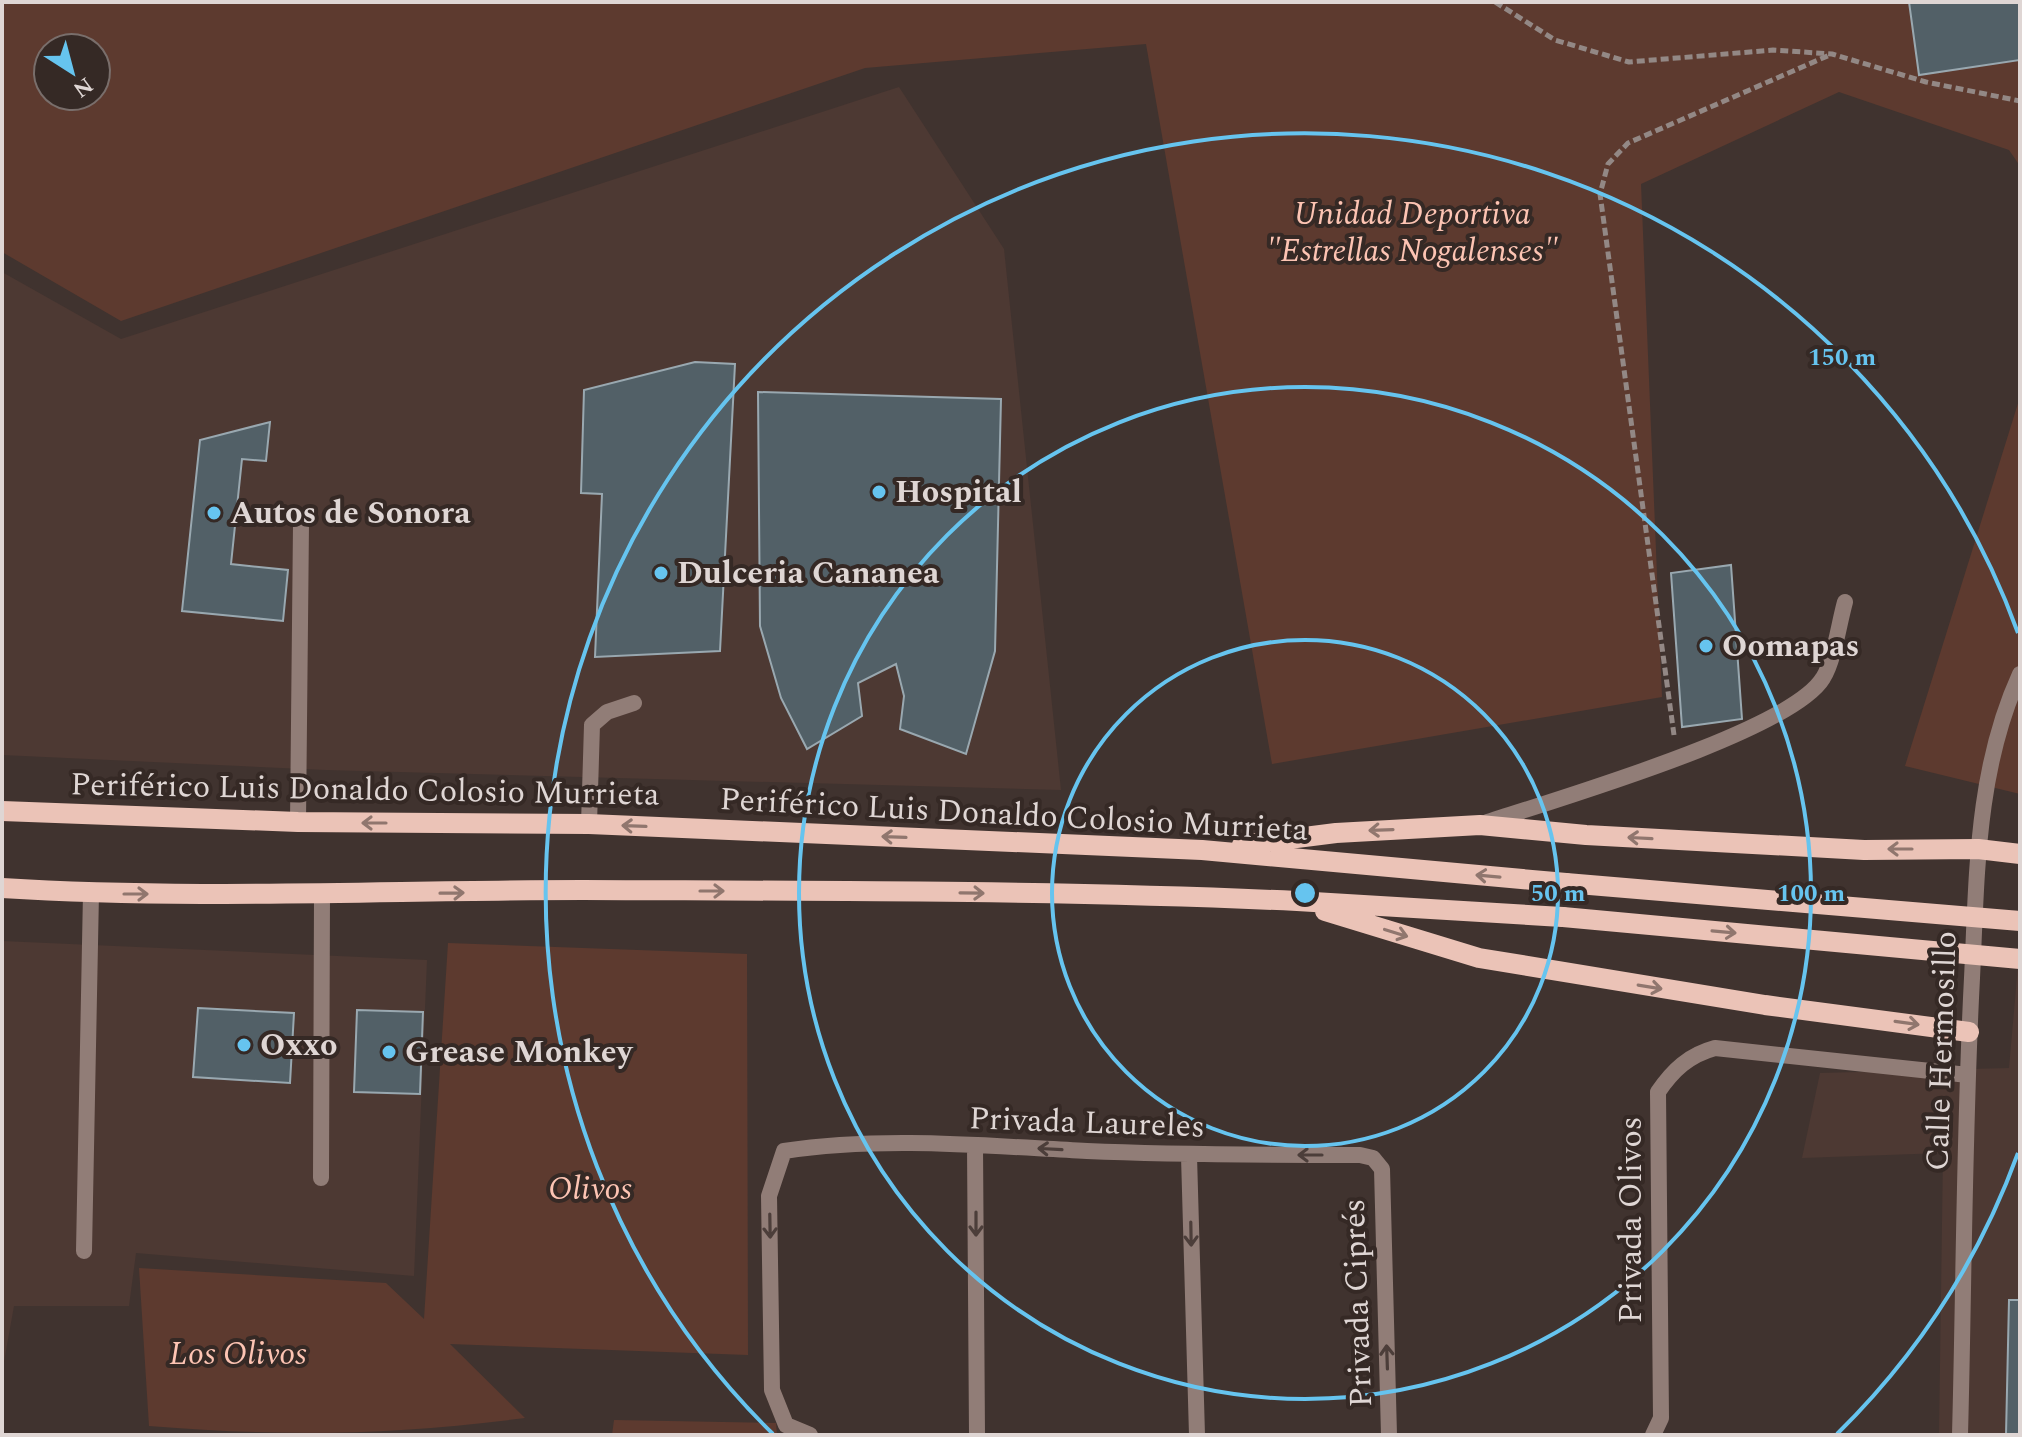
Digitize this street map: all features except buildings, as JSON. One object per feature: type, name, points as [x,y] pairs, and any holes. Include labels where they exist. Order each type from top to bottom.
[{"type":"main road","name":"Periférico Luis Donaldo Colosio Murrieta","points":[[2,811],[298,822],[589,824],[1202,850],[2020,921]]},
{"type":"main road","points":[[1202,850],[1336,833],[1480,825],[1586,835],[1864,850],[1978,849],[2020,854]]},
{"type":"main road","points":[[2,888],[91,893],[322,895],[594,890],[978,893],[1295,901],[1563,917],[2020,959]]},
{"type":"main road","points":[[1295,901],[1479,958],[1765,1005],[1969,1032]]},
{"type":"street","points":[[298,822],[301,524]]},
{"type":"street","points":[[1480,825],[1747,731],[1798,702],[1823,678],[1845,602]]},
{"type":"street","name":"Calle Hermosillo","points":[[1960,1435],[1969,1032],[1978,849],[1989,765],[2003,712],[2020,674]]},
{"type":"street","points":[[589,824],[592,725],[607,712],[634,703]]},
{"type":"street","points":[[84,1251],[91,893]]},
{"type":"street","points":[[321,1178],[322,895]]},
{"type":"street","name":"Privada Olivos","points":[[1653,1435],[1661,1418],[1658,1092],[1669,1075],[1700,1052],[1715,1048],[1968,1075]]},
{"type":"street","name":"Privada Laureles","points":[[810,1435],[786,1425],[772,1390],[769,1196],[784,1151],[830,1144],[975,1146],[1189,1156],[1360,1155],[1373,1158],[1382,1169]]},
{"type":"street","points":[[975,1146],[977,1435]]},
{"type":"street","points":[[1189,1156],[1197,1435]]},
{"type":"street","name":"Privada Ciprés","points":[[1382,1169],[1389,1435]]},
{"type":"path","points":[[1495,2],[1555,40],[1629,62],[1773,50],[1832,54],[1926,82],[2020,101]]},
{"type":"path","points":[[1677,756],[1600,194],[1608,164],[1628,143],[1832,54]]},
{"type":"shaded area","points":[[899,87],[1004,249],[1061,790],[326,770],[2,755],[2,272],[121,339]]},
{"type":"shaded area","points":[[2,941],[427,960],[414,1276],[136,1253],[129,1306],[14,1306],[2,1373]]},
{"type":"shaded area","points":[[2020,943],[2020,1435],[1939,1435],[1943,1153],[1802,1158],[1820,1073],[2009,1068]]},
{"type":"green space","name":"Unidad Deportiva \"Estrellas Nogalenses\"","points":[[2,2],[2020,2],[2020,166],[2009,150],[1839,92],[1641,184],[1662,697],[1272,764],[1146,44],[865,68],[121,321],[2,252]]},
{"type":"green space","points":[[2020,397],[2020,794],[1905,766]]},
{"type":"green space","name":"Olivos","points":[[448,943],[747,954],[748,1355],[450,1344],[525,1418],[383,1431],[292,1433],[149,1426],[139,1268],[386,1283],[424,1319]]},
{"type":"green space","points":[[614,1420],[776,1423],[777,1435],[612,1435]]},
{"type":"place","name":"Hospital","points":[[879,492]]},
{"type":"place","name":"Autos de Sonora","points":[[214,513]]},
{"type":"place","name":"Dulceria Cananea","points":[[661,573]]},
{"type":"place","name":"Oomapas","points":[[1706,646]]},
{"type":"place","name":"Oxxo","points":[[244,1045]]},
{"type":"place","name":"Grease Monkey","points":[[389,1052]]},
{"type":"park label","name":"Los Olivos","points":[[238,1354]]}]
